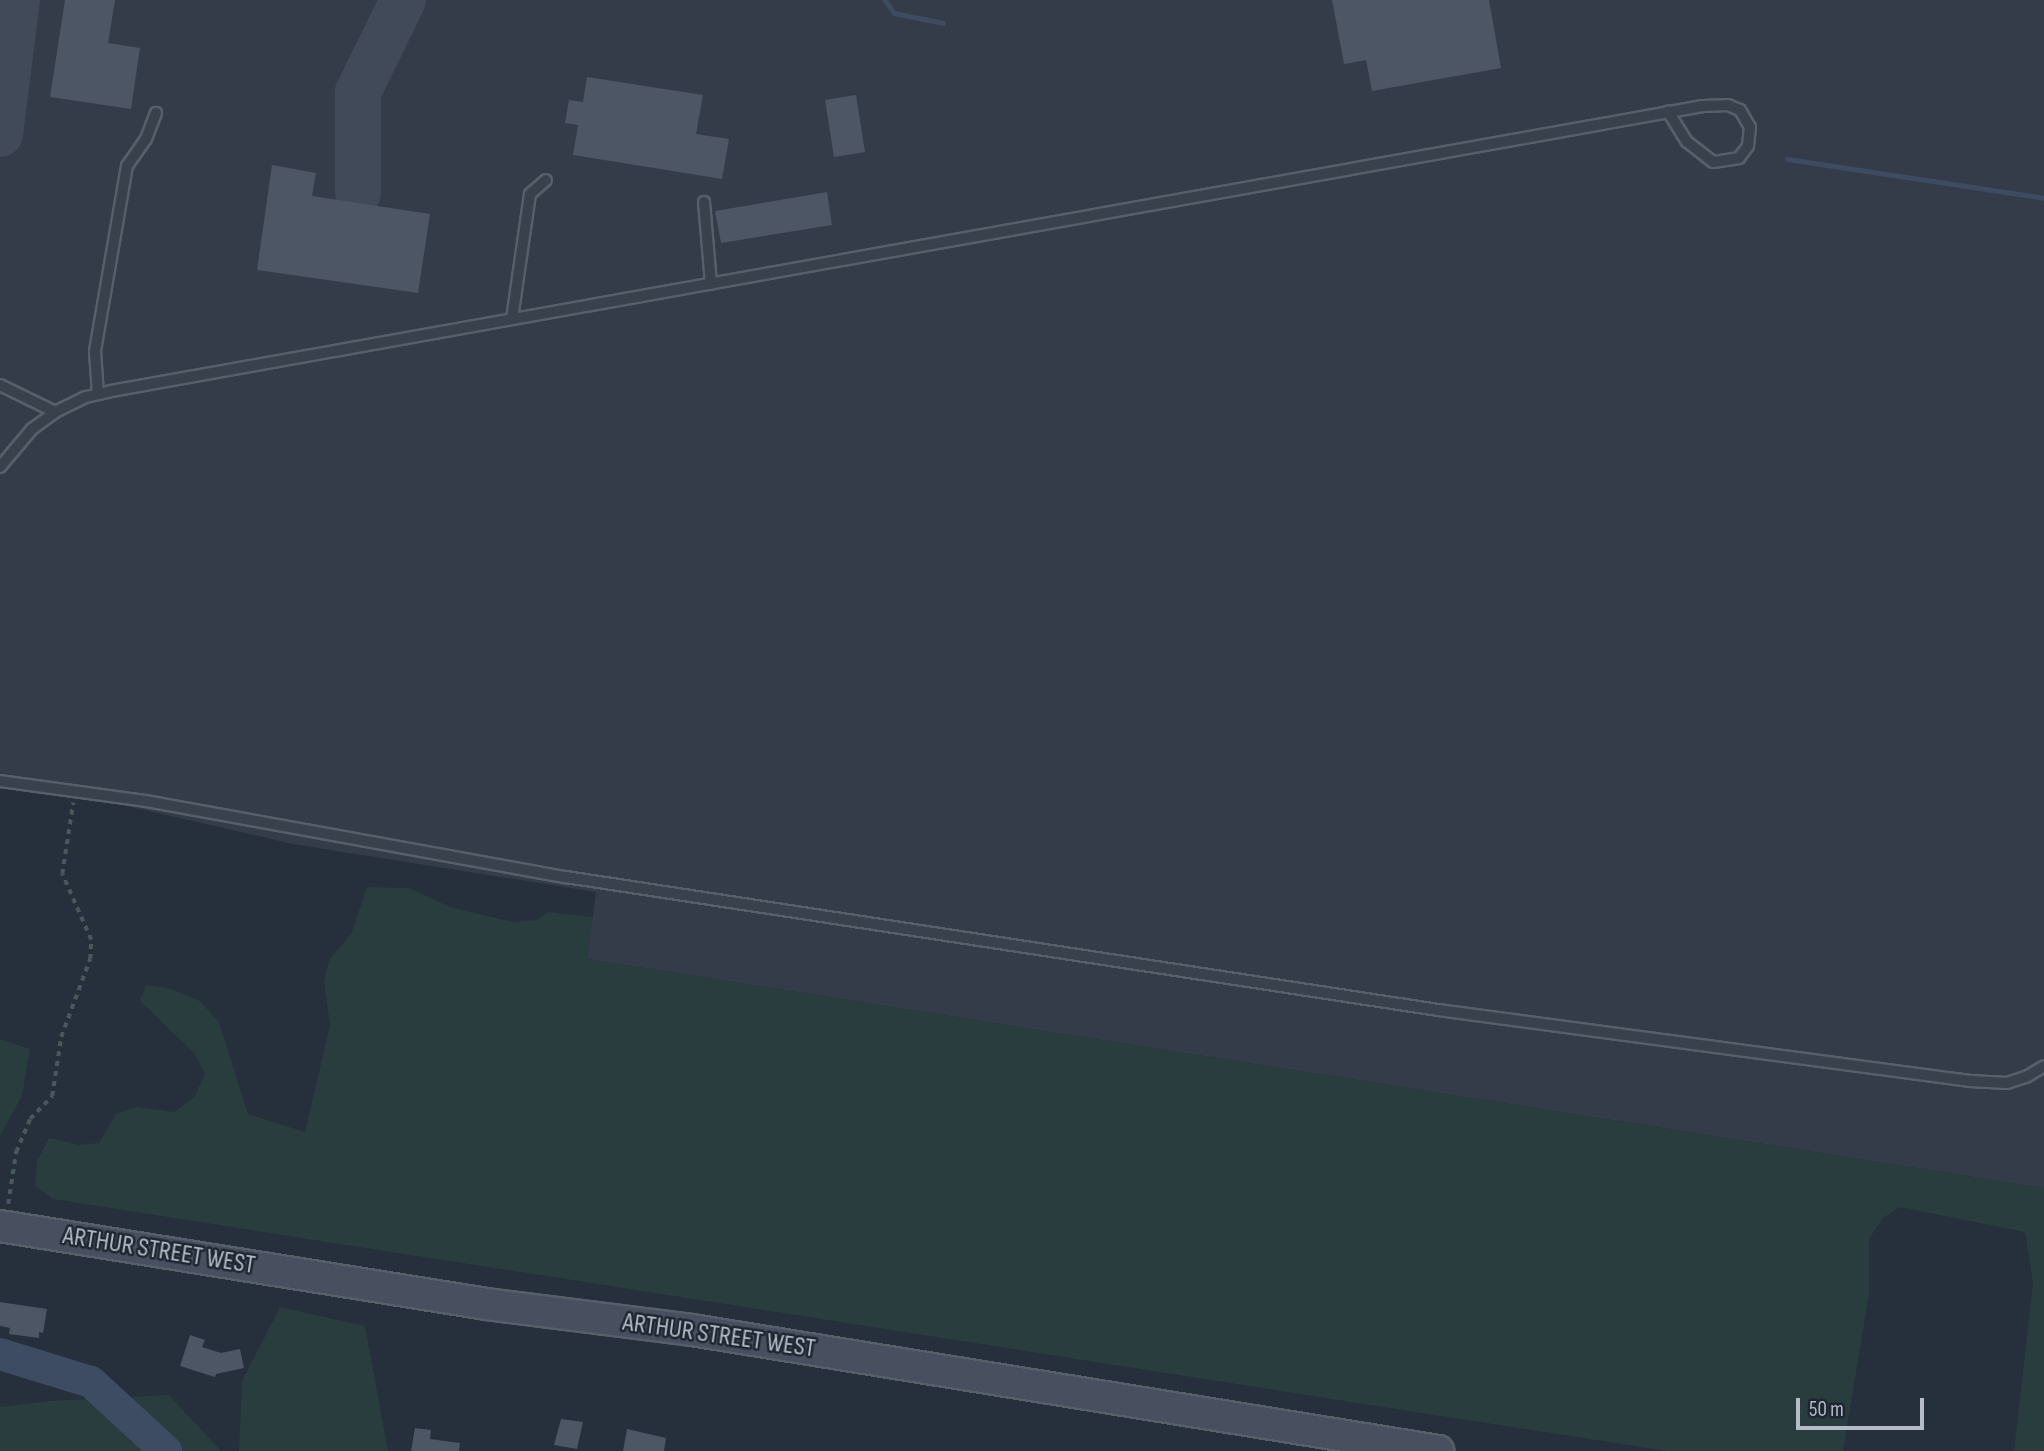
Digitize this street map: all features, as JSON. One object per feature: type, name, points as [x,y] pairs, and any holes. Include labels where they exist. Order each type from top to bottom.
[{"type":"main road","name":"ARTHUR STREET WEST","points":[[2,1227],[486,1304],[692,1330],[1438,1451]]},
{"type":"lane","points":[[0,467],[32,429],[55,412],[98,394],[1668,112],[1728,105],[1740,110],[1751,127],[1748,146],[1739,158],[1713,162],[1687,142],[1668,112]]},
{"type":"lane","points":[[98,394],[95,351],[127,166],[146,139],[156,113]]},
{"type":"lane","points":[[512,319],[530,194],[545,180]]},
{"type":"lane","points":[[704,202],[711,284]]},
{"type":"lane","points":[[0,385],[55,412]]},
{"type":"lane","points":[[0,782],[228,815],[578,878],[1452,1012],[1970,1081],[2007,1083],[2026,1077],[2044,1066]]},
{"type":"path","points":[[2,1227],[16,1152],[30,1119],[52,1096],[61,1037],[90,959],[91,940],[62,874],[74,791]]},
{"type":"shaded area","points":[[0,0],[2044,0],[2044,1188],[587,959],[596,892],[293,844],[0,777]]},
{"type":"shaded area","points":[[367,887],[409,888],[450,907],[513,922],[537,920],[548,912],[593,917],[587,959],[2044,1188],[2044,1451],[2014,1451],[2033,1283],[2025,1232],[1900,1207],[1883,1218],[1869,1239],[1869,1294],[1843,1451],[1666,1451],[53,1199],[35,1186],[37,1161],[49,1138],[79,1145],[99,1143],[116,1114],[136,1107],[175,1112],[194,1097],[205,1074],[194,1053],[140,1001],[146,985],[168,988],[200,1001],[219,1022],[248,1114],[305,1132],[330,1025],[324,982],[329,960],[351,934]]},
{"type":"shaded area","points":[[0,1039],[30,1049],[22,1096],[0,1136]]},
{"type":"shaded area","points":[[280,1307],[365,1326],[388,1451],[239,1451],[242,1381]]},
{"type":"shaded area","points":[[169,1395],[221,1451],[0,1451],[0,1407],[50,1401]]},
{"type":"building","points":[[65,0],[115,0],[108,43],[140,48],[131,109],[50,97]]},
{"type":"building","points":[[1332,0],[1489,0],[1501,68],[1372,91],[1366,60],[1344,64]]},
{"type":"building","points":[[587,77],[703,95],[696,134],[729,139],[722,179],[573,155],[578,125],[565,123],[569,100],[583,102]]},
{"type":"building","points":[[856,95],[865,152],[834,157],[825,100]]},
{"type":"building","points":[[272,165],[316,173],[312,196],[430,214],[418,293],[257,270]]},
{"type":"building","points":[[827,192],[832,225],[721,243],[715,211]]},
{"type":"building","points":[[0,1302],[47,1309],[43,1333],[39,1332],[39,1338],[9,1334],[10,1328],[0,1326]]},
{"type":"building","points":[[190,1335],[205,1340],[202,1347],[221,1353],[240,1349],[244,1368],[216,1374],[215,1377],[180,1366]]},
{"type":"building","points":[[561,1419],[583,1422],[577,1449],[554,1445]]},
{"type":"building","points":[[415,1428],[431,1430],[430,1439],[460,1443],[459,1451],[411,1451]]},
{"type":"building","points":[[627,1429],[666,1438],[664,1451],[623,1451]]},
{"type":"waterway","points":[[885,0],[894,13],[943,23]]},
{"type":"waterway","points":[[1787,159],[2044,198]]},
{"type":"waterway","points":[[0,1354],[91,1382],[166,1451]]},
{"type":"taxiway","points":[[0,134],[17,0]]},
{"type":"taxiway","points":[[358,193],[358,92],[403,0]]}]
